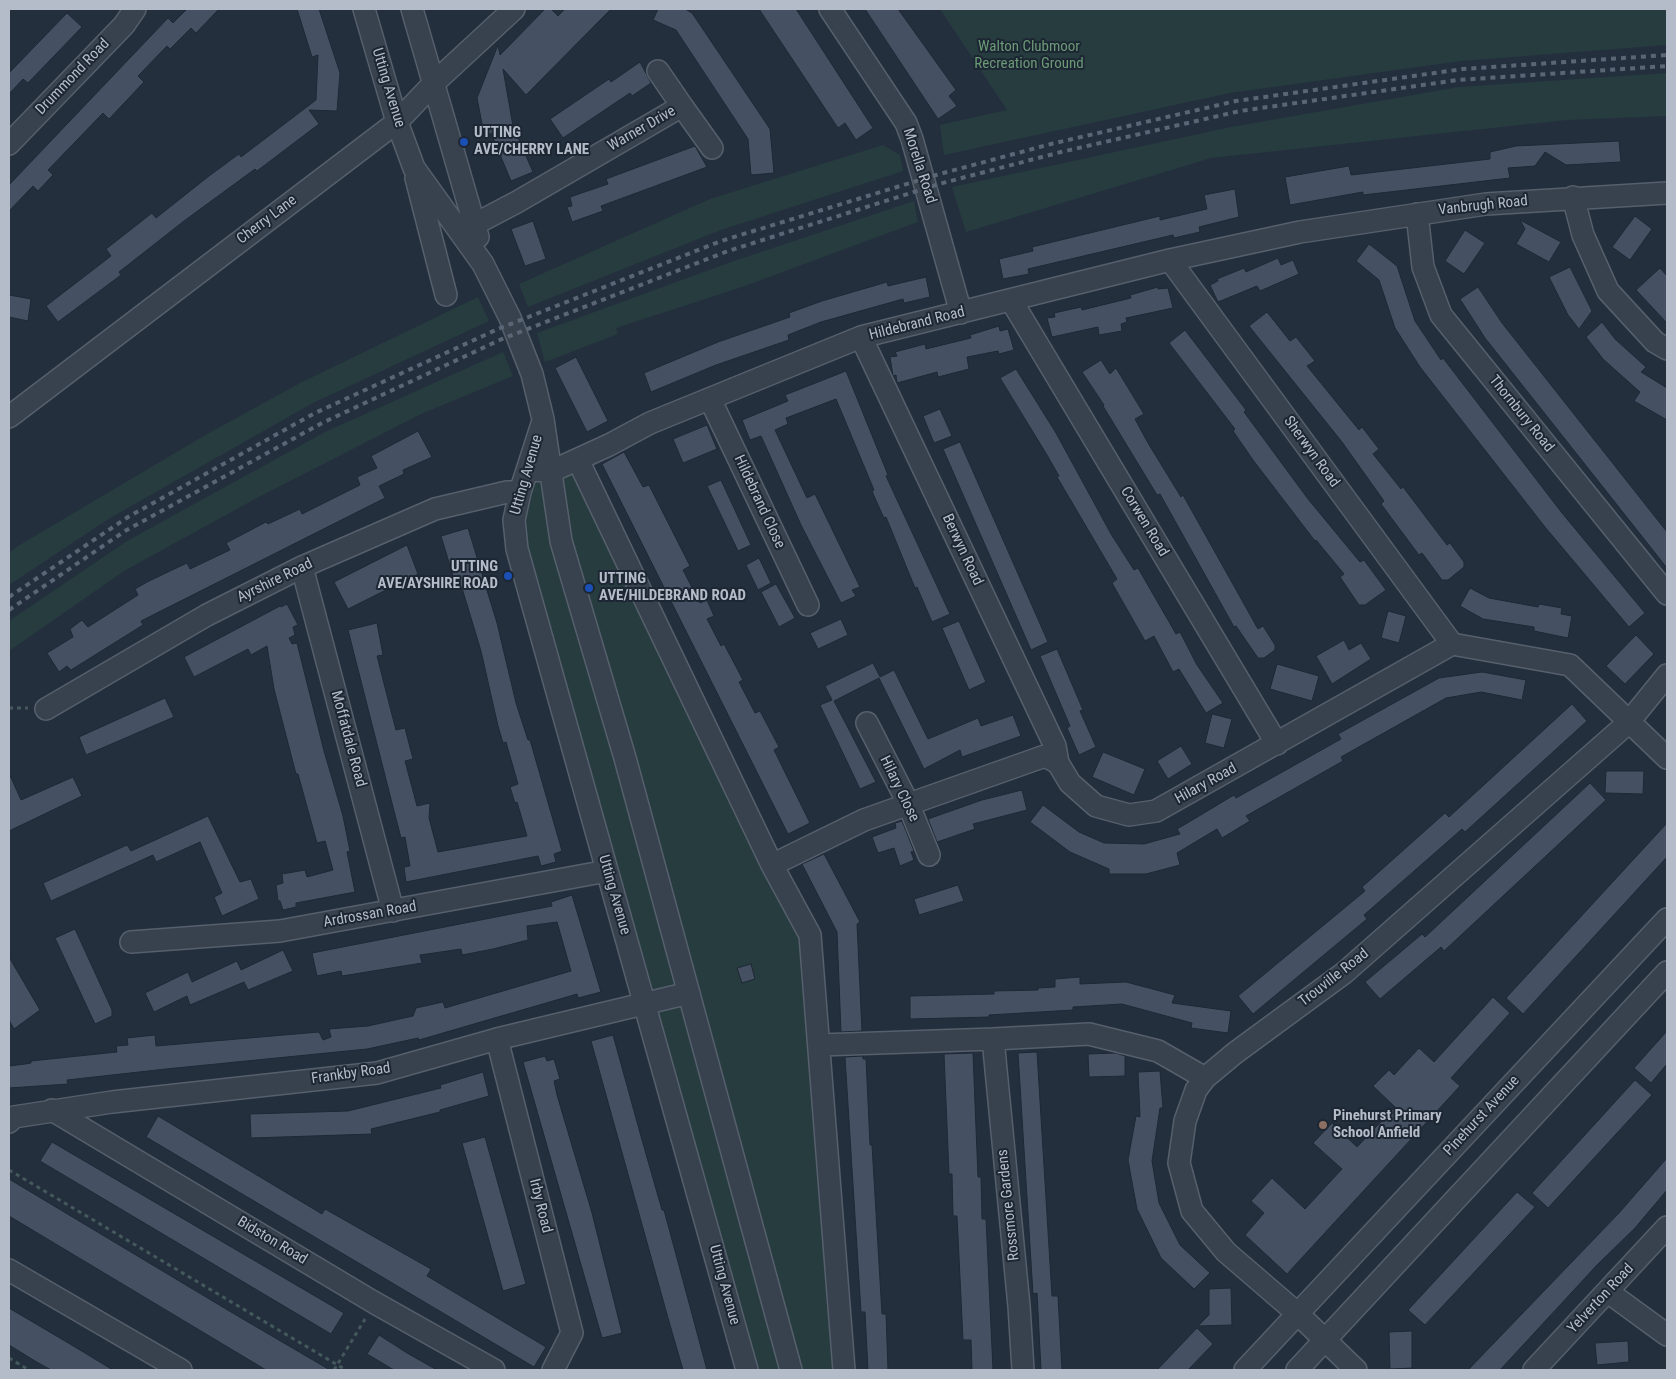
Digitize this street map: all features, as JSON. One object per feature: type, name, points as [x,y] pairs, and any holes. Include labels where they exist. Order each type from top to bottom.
[{"type":"street","name":"Drummond Road","points":[[9,144],[124,25],[135,9]]},
{"type":"street","name":"Utting Avenue","points":[[364,9],[397,122],[414,168],[468,228]]},
{"type":"street","name":"Utting Avenue","points":[[412,9],[435,82],[468,228],[483,264],[510,318],[529,365],[543,419],[561,541],[625,758],[791,1370]]},
{"type":"street","name":"Cherry Lane","points":[[9,416],[397,122],[435,82],[514,9]]},
{"type":"street","name":"Morella Road","points":[[830,9],[909,131],[961,313]]},
{"type":"street","name":"Warner Drive","points":[[468,228],[682,106],[658,71]]},
{"type":"street","points":[[682,106],[712,148]]},
{"type":"street","points":[[414,168],[446,295]]},
{"type":"street","name":"Vanbrugh Road","points":[[1300,232],[1486,204],[1574,197],[1667,193]]},
{"type":"street","points":[[1574,197],[1583,235],[1608,291],[1656,342],[1667,349]]},
{"type":"street","name":"Thornbury Road","points":[[1416,214],[1423,267],[1441,315],[1667,594]]},
{"type":"street","name":"Hildebrand Road","points":[[552,471],[578,460],[650,423],[861,338],[1170,260],[1300,232]]},
{"type":"street","name":"Sherwyn Road","points":[[1170,260],[1452,644]]},
{"type":"street","name":"Corwen Road","points":[[1011,300],[1277,744]]},
{"type":"street","name":"Berwyn Road","points":[[861,338],[1055,746],[1058,763]]},
{"type":"street","name":"Hildebrand Close","points":[[710,399],[808,605]]},
{"type":"street","name":"Utting Avenue","points":[[543,419],[520,492],[514,520],[517,549],[747,1370]]},
{"type":"street","points":[[578,460],[772,865],[810,935],[844,1370]]},
{"type":"street","points":[[528,470],[552,471]]},
{"type":"street","name":"Ayrshire Road","points":[[46,709],[206,615],[302,567],[435,509],[507,492],[520,492]]},
{"type":"street","name":"Moffatdale Road","points":[[302,567],[393,911]]},
{"type":"street","points":[[1452,644],[1570,665],[1628,723],[1667,758]]},
{"type":"street","name":"Hilary Road","points":[[1058,763],[1070,783],[1096,806],[1129,815],[1156,811],[1452,644]]},
{"type":"street","name":"Trouville Road","points":[[1298,1314],[1226,1252],[1192,1211],[1178,1163],[1185,1121],[1196,1090],[1205,1078],[1235,1053],[1344,973],[1628,723],[1667,675]]},
{"type":"street","name":"Hilary Close","points":[[867,723],[908,803],[930,855]]},
{"type":"street","points":[[772,865],[864,820],[908,803],[1045,756],[1058,763]]},
{"type":"street","name":"Ardrossan Road","points":[[131,942],[280,931],[607,871]]},
{"type":"street","name":"Pinehurst Avenue","points":[[1245,1370],[1667,919]]},
{"type":"street","points":[[1297,1370],[1667,972]]},
{"type":"street","name":"Frankby Road","points":[[9,1122],[14,1117],[52,1110],[377,1073],[498,1039],[689,993]]},
{"type":"street","points":[[820,1045],[1089,1034],[1158,1051],[1205,1078]]},
{"type":"street","name":"Irby Road","points":[[498,1039],[572,1334],[552,1370]]},
{"type":"street","name":"Rossmore Gardens","points":[[993,1039],[1019,1306],[1023,1370]]},
{"type":"street","name":"Bidston Road","points":[[52,1110],[375,1303],[494,1370]]},
{"type":"street","name":"Yelverton Road","points":[[1534,1370],[1667,1227]]},
{"type":"street","points":[[9,1270],[181,1370]]},
{"type":"street","points":[[1608,1292],[1667,1335]]},
{"type":"street","points":[[1298,1314],[1356,1370]]},
{"type":"path","points":[[9,1170],[346,1370]]},
{"type":"path","points":[[334,1370],[375,1303]]},
{"type":"path","points":[[9,1358],[29,1370]]},
{"type":"green space","name":"Walton Clubmoor Recreation Ground","points":[[940,9],[1667,9],[1667,45],[1461,61],[1230,93],[944,155],[940,125],[1007,110]]},
{"type":"green space","points":[[1667,73],[1667,116],[1567,120],[1211,158],[966,232],[952,187],[1231,127],[1459,87]]},
{"type":"green space","points":[[883,145],[900,155],[903,171],[721,230],[528,307],[519,284],[710,199]]},
{"type":"green space","points":[[914,201],[918,222],[742,287],[616,328],[618,334],[545,362],[537,333],[731,262]]},
{"type":"green space","points":[[478,297],[489,321],[313,403],[110,518],[9,585],[9,553],[18,546],[207,434],[302,382]]},
{"type":"green space","points":[[503,352],[513,376],[421,414],[255,499],[124,571],[9,651],[9,621],[127,541],[325,432]]},
{"type":"green space","points":[[578,460],[810,935],[844,1370],[747,1370],[531,600],[520,492],[528,470],[552,470]]},
{"type":"building","points":[[187,9],[219,9],[196,33],[191,28],[170,49],[167,46],[138,76],[144,82],[109,119],[103,113],[48,170],[53,175],[38,191],[33,186],[9,211],[9,185],[168,18],[173,23]]},
{"type":"building","points":[[297,9],[319,9],[340,73],[337,111],[309,110],[319,124],[257,171],[255,169],[184,221],[119,272],[121,275],[58,322],[46,306],[111,256],[106,249],[152,213],[156,218],[209,176],[239,154],[241,157],[316,100],[318,55],[312,57]]},
{"type":"building","points":[[545,9],[551,9],[558,16],[565,9],[611,9],[526,95],[503,69],[513,126],[533,172],[511,181],[491,133],[485,139],[477,98],[498,45],[500,55]]},
{"type":"building","points":[[658,9],[685,9],[692,13],[770,129],[774,173],[751,175],[748,139],[676,30],[653,20]]},
{"type":"building","points":[[759,9],[796,9],[873,128],[856,140],[845,123],[838,128]]},
{"type":"building","points":[[865,9],[898,9],[956,90],[949,96],[957,106],[938,119]]},
{"type":"building","points":[[67,13],[82,27],[28,83],[23,79],[9,94],[9,73]]},
{"type":"building","points":[[640,62],[651,83],[632,96],[630,93],[563,138],[550,119],[609,79],[611,82]]},
{"type":"building","points":[[1619,141],[1621,162],[1566,165],[1545,152],[1535,166],[1508,168],[1510,178],[1363,195],[1363,192],[1290,205],[1285,177],[1349,166],[1351,175],[1490,159],[1490,152],[1516,146]]},
{"type":"building","points":[[695,146],[707,167],[601,206],[603,211],[572,222],[567,207],[572,206],[570,197],[608,184],[606,179]]},
{"type":"building","points":[[1235,189],[1239,217],[1199,227],[1200,232],[1174,238],[1173,235],[1028,269],[1029,274],[1003,279],[999,259],[1033,251],[1032,247],[1160,216],[1160,220],[1207,209],[1204,195]]},
{"type":"building","points":[[1635,216],[1652,229],[1630,260],[1612,247]]},
{"type":"building","points":[[1520,220],[1561,242],[1549,262],[1516,244],[1525,229]]},
{"type":"building","points":[[533,221],[546,259],[525,266],[511,229]]},
{"type":"building","points":[[1465,230],[1485,243],[1464,274],[1445,261]]},
{"type":"building","points":[[1369,244],[1397,266],[1415,321],[1441,360],[1443,358],[1562,513],[1645,613],[1629,627],[1545,527],[1420,367],[1395,328],[1379,280],[1356,261]]},
{"type":"building","points":[[1278,258],[1281,265],[1293,260],[1299,274],[1260,291],[1257,286],[1218,302],[1210,285],[1218,281],[1217,279],[1244,268],[1246,272]]},
{"type":"building","points":[[1570,267],[1592,311],[1579,329],[1568,315],[1549,277]]},
{"type":"building","points":[[1660,268],[1667,276],[1667,323],[1636,290]]},
{"type":"building","points":[[926,277],[930,297],[904,303],[903,299],[821,322],[788,335],[789,340],[716,365],[651,392],[644,373],[718,342],[790,317],[789,313],[822,301],[887,282],[888,286]]},
{"type":"building","points":[[1158,287],[1158,289],[1168,288],[1173,308],[1126,318],[1127,322],[1121,324],[1122,331],[1099,335],[1098,327],[1052,337],[1047,318],[1055,317],[1054,313],[1081,307],[1082,310],[1131,298],[1130,295]]},
{"type":"building","points":[[1478,287],[1502,323],[1667,532],[1667,568],[1485,338],[1460,299]]},
{"type":"building","points":[[9,295],[31,299],[28,321],[9,317]]},
{"type":"building","points":[[1267,312],[1290,341],[1296,337],[1315,361],[1307,366],[1359,430],[1362,427],[1379,449],[1373,454],[1401,489],[1403,487],[1447,545],[1450,543],[1464,562],[1464,567],[1448,580],[1442,580],[1422,553],[1419,555],[1381,504],[1384,501],[1342,442],[1249,326]]},
{"type":"building","points":[[1602,322],[1615,339],[1646,367],[1641,372],[1667,388],[1667,420],[1634,401],[1640,392],[1603,359],[1586,337]]},
{"type":"building","points":[[999,326],[1000,331],[1008,329],[1014,350],[999,354],[998,351],[967,357],[969,369],[938,377],[937,372],[897,383],[896,375],[893,376],[890,357],[897,356],[895,352],[925,344],[926,349],[971,338],[970,335]]},
{"type":"building","points":[[1185,330],[1246,410],[1244,412],[1308,499],[1360,562],[1364,560],[1386,590],[1365,605],[1359,605],[1340,577],[1344,574],[1315,541],[1253,460],[1233,431],[1235,429],[1169,343]]},
{"type":"building","points":[[576,357],[608,421],[587,432],[555,368]]},
{"type":"building","points":[[1101,360],[1110,374],[1116,368],[1144,414],[1135,419],[1148,443],[1181,497],[1183,495],[1258,629],[1263,626],[1275,645],[1275,650],[1264,658],[1258,658],[1236,626],[1234,627],[1160,494],[1157,495],[1104,405],[1082,372]]},
{"type":"building","points":[[1016,369],[1056,433],[1111,534],[1134,570],[1138,568],[1176,634],[1180,632],[1197,665],[1223,703],[1206,713],[1179,669],[1173,672],[1154,636],[1145,641],[1112,583],[1117,579],[1057,477],[1059,476],[1047,455],[1000,378]]},
{"type":"building","points":[[846,371],[888,475],[886,476],[950,614],[932,622],[917,587],[915,588],[886,517],[884,518],[878,505],[872,491],[874,490],[836,399],[786,418],[788,424],[775,430],[807,498],[815,494],[860,587],[852,590],[856,596],[841,603],[801,525],[761,436],[750,440],[742,420],[788,401],[785,395]]},
{"type":"building","points":[[940,409],[952,436],[934,443],[923,416]]},
{"type":"building","points":[[707,425],[717,449],[683,463],[673,439]]},
{"type":"building","points":[[418,431],[432,457],[403,470],[404,474],[379,486],[385,498],[141,621],[143,625],[71,670],[67,666],[59,672],[47,653],[73,637],[70,629],[82,620],[88,627],[138,595],[135,589],[147,582],[187,563],[190,569],[230,550],[226,543],[266,522],[268,524],[300,509],[302,514],[360,485],[357,477],[377,468],[371,456]]},
{"type":"building","points":[[960,442],[1048,642],[1031,650],[943,449]]},
{"type":"building","points":[[624,452],[643,487],[649,485],[690,566],[683,570],[700,603],[707,600],[714,616],[707,619],[721,646],[724,644],[743,680],[739,682],[755,713],[760,711],[779,747],[774,750],[810,823],[788,834],[602,464]]},
{"type":"building","points":[[721,480],[751,545],[738,551],[707,486]]},
{"type":"building","points":[[468,528],[497,623],[516,703],[528,740],[530,740],[562,851],[554,854],[556,862],[541,866],[538,856],[406,882],[404,867],[410,866],[405,837],[401,838],[348,630],[377,623],[383,655],[377,656],[396,730],[405,728],[413,759],[405,761],[417,806],[430,803],[429,818],[438,852],[527,836],[517,802],[515,803],[510,787],[518,784],[506,742],[503,743],[498,726],[481,651],[462,588],[457,589],[441,536]]},
{"type":"building","points":[[407,545],[418,574],[348,609],[334,582]]},
{"type":"building","points":[[759,558],[771,583],[758,590],[746,565]]},
{"type":"building","points":[[776,584],[795,618],[779,627],[761,592]]},
{"type":"building","points":[[1470,588],[1489,598],[1538,607],[1539,604],[1562,608],[1561,614],[1572,616],[1568,638],[1534,631],[1534,627],[1483,619],[1460,606]]},
{"type":"building","points":[[287,604],[298,625],[293,627],[295,635],[289,638],[292,644],[297,643],[324,751],[343,816],[350,851],[347,852],[355,892],[296,903],[296,907],[283,910],[280,901],[278,901],[276,885],[283,883],[282,874],[305,870],[307,877],[333,870],[325,841],[317,843],[298,774],[296,774],[274,689],[267,646],[251,655],[248,649],[194,677],[184,657]]},
{"type":"building","points":[[1388,611],[1406,616],[1399,643],[1381,638]]},
{"type":"building","points":[[841,619],[848,635],[818,649],[810,633]]},
{"type":"building","points":[[959,621],[986,682],[969,690],[942,628]]},
{"type":"building","points":[[1636,635],[1654,654],[1625,684],[1606,666]]},
{"type":"building","points":[[1344,640],[1349,650],[1361,643],[1371,659],[1332,684],[1316,656]]},
{"type":"building","points":[[1057,649],[1083,710],[1080,711],[1096,747],[1079,755],[1067,728],[1070,726],[1040,656]]},
{"type":"building","points":[[873,663],[880,677],[894,670],[928,739],[978,718],[981,726],[1013,715],[1021,736],[962,757],[960,750],[924,769],[879,678],[834,701],[876,782],[860,789],[820,705],[832,700],[825,686]]},
{"type":"building","points":[[1277,664],[1319,676],[1312,701],[1270,689]]},
{"type":"building","points":[[1482,672],[1526,680],[1522,700],[1481,692],[1446,698],[1341,757],[1343,761],[1246,816],[1250,821],[1222,838],[1217,829],[1177,853],[1180,865],[1146,874],[1109,874],[1109,869],[1070,852],[1030,822],[1043,805],[1079,832],[1104,843],[1144,844],[1180,834],[1177,829],[1234,795],[1236,798],[1341,739],[1338,734],[1439,678]]},
{"type":"building","points":[[165,698],[174,717],[86,755],[79,737]]},
{"type":"building","points":[[1572,704],[1587,721],[1465,832],[1462,829],[1364,915],[1367,919],[1253,1014],[1238,996],[1365,891],[1362,887],[1445,813],[1449,817]]},
{"type":"building","points":[[1212,714],[1232,719],[1224,748],[1205,743]]},
{"type":"building","points":[[1181,746],[1192,764],[1168,779],[1157,761]]},
{"type":"building","points":[[1103,752],[1145,769],[1134,795],[1092,777]]},
{"type":"building","points":[[1606,771],[1644,771],[1643,794],[1605,793]]},
{"type":"building","points":[[9,773],[21,800],[73,777],[82,796],[9,831]]},
{"type":"building","points":[[1590,783],[1606,800],[1444,951],[1441,947],[1380,999],[1365,982],[1422,934],[1425,937]]},
{"type":"building","points":[[1022,790],[1027,810],[973,824],[975,829],[937,842],[928,819],[982,800]]},
{"type":"building","points":[[208,816],[240,882],[251,879],[259,899],[222,916],[214,897],[222,893],[200,842],[156,862],[153,855],[51,901],[43,883],[127,845],[131,851]]},
{"type":"building","points":[[902,821],[914,851],[911,852],[914,860],[900,866],[894,848],[878,853],[872,837],[896,828],[895,823]]},
{"type":"building","points":[[1667,823],[1667,857],[1523,1014],[1506,998]]},
{"type":"building","points":[[824,854],[860,922],[857,924],[862,1031],[841,1032],[837,932],[802,864]]},
{"type":"building","points":[[958,885],[964,901],[919,915],[914,899]]},
{"type":"building","points":[[572,895],[601,992],[578,998],[577,994],[419,1040],[418,1038],[367,1049],[67,1080],[68,1084],[9,1088],[9,1066],[31,1063],[31,1061],[117,1052],[116,1046],[128,1045],[127,1038],[155,1035],[156,1046],[319,1032],[323,1040],[331,1037],[329,1029],[368,1026],[413,1016],[416,1008],[443,1002],[445,1008],[571,971],[557,922],[527,926],[528,940],[493,949],[462,955],[461,949],[420,955],[422,963],[342,976],[341,971],[317,976],[312,953],[552,906],[551,902]]},
{"type":"building","points":[[75,929],[112,1010],[112,1016],[95,1024],[55,938]]},
{"type":"building","points":[[283,950],[293,971],[248,990],[244,982],[190,1005],[187,996],[154,1012],[145,993],[188,972],[192,982],[237,961],[241,970]]},
{"type":"building","points":[[9,957],[40,1010],[14,1029],[9,1020]]},
{"type":"building","points":[[751,964],[755,979],[742,983],[737,968]]},
{"type":"building","points":[[1080,977],[1080,984],[1126,982],[1175,995],[1172,1003],[1231,1011],[1228,1033],[1191,1028],[1192,1023],[1122,1004],[1073,1007],[1073,1010],[989,1015],[989,1017],[910,1019],[910,996],[994,994],[994,991],[1038,990],[1038,988],[1055,987],[1055,979]]},
{"type":"building","points":[[1493,997],[1510,1013],[1451,1078],[1460,1086],[1287,1274],[1245,1235],[1264,1213],[1251,1201],[1272,1178],[1305,1209],[1342,1169],[1313,1143],[1332,1123],[1357,1147],[1395,1107],[1373,1086],[1389,1070],[1394,1075],[1419,1048],[1434,1062]]},
{"type":"building","points":[[1667,1031],[1667,1064],[1651,1083],[1634,1068]]},
{"type":"building","points":[[613,1035],[662,1210],[664,1210],[707,1370],[683,1370],[668,1318],[591,1041]]},
{"type":"building","points":[[1037,1052],[1052,1296],[1058,1296],[1062,1370],[1041,1370],[1037,1293],[1033,1294],[1018,1053]]},
{"type":"building","points":[[973,1053],[978,1177],[981,1177],[982,1219],[986,1219],[993,1370],[972,1370],[971,1340],[963,1340],[957,1216],[953,1216],[952,1174],[949,1174],[944,1054]]},
{"type":"building","points":[[1116,1053],[1125,1056],[1125,1076],[1089,1077],[1088,1054]]},
{"type":"building","points":[[545,1056],[547,1061],[554,1059],[560,1079],[554,1081],[557,1095],[592,1213],[622,1333],[602,1338],[523,1062]]},
{"type":"building","points":[[863,1056],[863,1059],[866,1059],[870,1145],[872,1145],[882,1314],[886,1314],[888,1370],[868,1370],[865,1312],[861,1312],[845,1057]]},
{"type":"building","points":[[1160,1071],[1163,1108],[1160,1108],[1152,1161],[1159,1203],[1180,1245],[1210,1273],[1194,1289],[1161,1258],[1137,1209],[1128,1160],[1136,1116],[1140,1117],[1138,1072]]},
{"type":"building","points":[[483,1072],[489,1096],[440,1110],[440,1112],[371,1129],[372,1134],[251,1138],[250,1114],[348,1111],[441,1088],[440,1085]]},
{"type":"building","points":[[1635,1080],[1652,1095],[1548,1208],[1532,1193]]},
{"type":"building","points":[[158,1116],[322,1214],[325,1209],[431,1269],[427,1276],[546,1347],[534,1367],[146,1137]]},
{"type":"building","points":[[485,1137],[526,1284],[503,1291],[462,1143]]},
{"type":"building","points":[[52,1142],[344,1313],[331,1334],[40,1161]]},
{"type":"building","points":[[1667,1158],[1667,1190],[1635,1228],[1597,1265],[1500,1370],[1468,1370],[1619,1213]]},
{"type":"building","points":[[9,1179],[330,1370],[266,1370],[9,1216]]},
{"type":"building","points":[[1517,1192],[1535,1207],[1425,1325],[1408,1310]]},
{"type":"building","points":[[1231,1288],[1232,1325],[1198,1326],[1209,1315],[1209,1289]]},
{"type":"building","points":[[9,1308],[113,1370],[51,1370],[35,1361],[9,1345]]},
{"type":"building","points":[[1197,1328],[1213,1344],[1188,1370],[1157,1370]]},
{"type":"building","points":[[1412,1331],[1412,1368],[1390,1369],[1389,1332]]},
{"type":"building","points":[[379,1335],[437,1370],[394,1370],[367,1354]]},
{"type":"building","points":[[1628,1341],[1629,1362],[1597,1365],[1595,1343]]},
{"type":"railway","points":[[9,597],[128,517],[315,413],[498,329],[721,241],[936,175],[1051,144],[1236,101],[1463,69],[1667,55]]},
{"type":"railway","points":[[9,610],[125,531],[322,423],[502,339],[728,251],[939,184],[1061,152],[1240,111],[1458,80],[1667,66]]},
{"type":"place","name":"UTTING AVE/CHERRY LANE","points":[[464,142]]},
{"type":"place","name":"UTTING AVE/AYSHIRE ROAD","points":[[508,576]]},
{"type":"place","name":"UTTING AVE/HILDEBRAND ROAD","points":[[589,588]]},
{"type":"place","name":"Pinehurst Primary School Anfield","points":[[1323,1125]]}]
